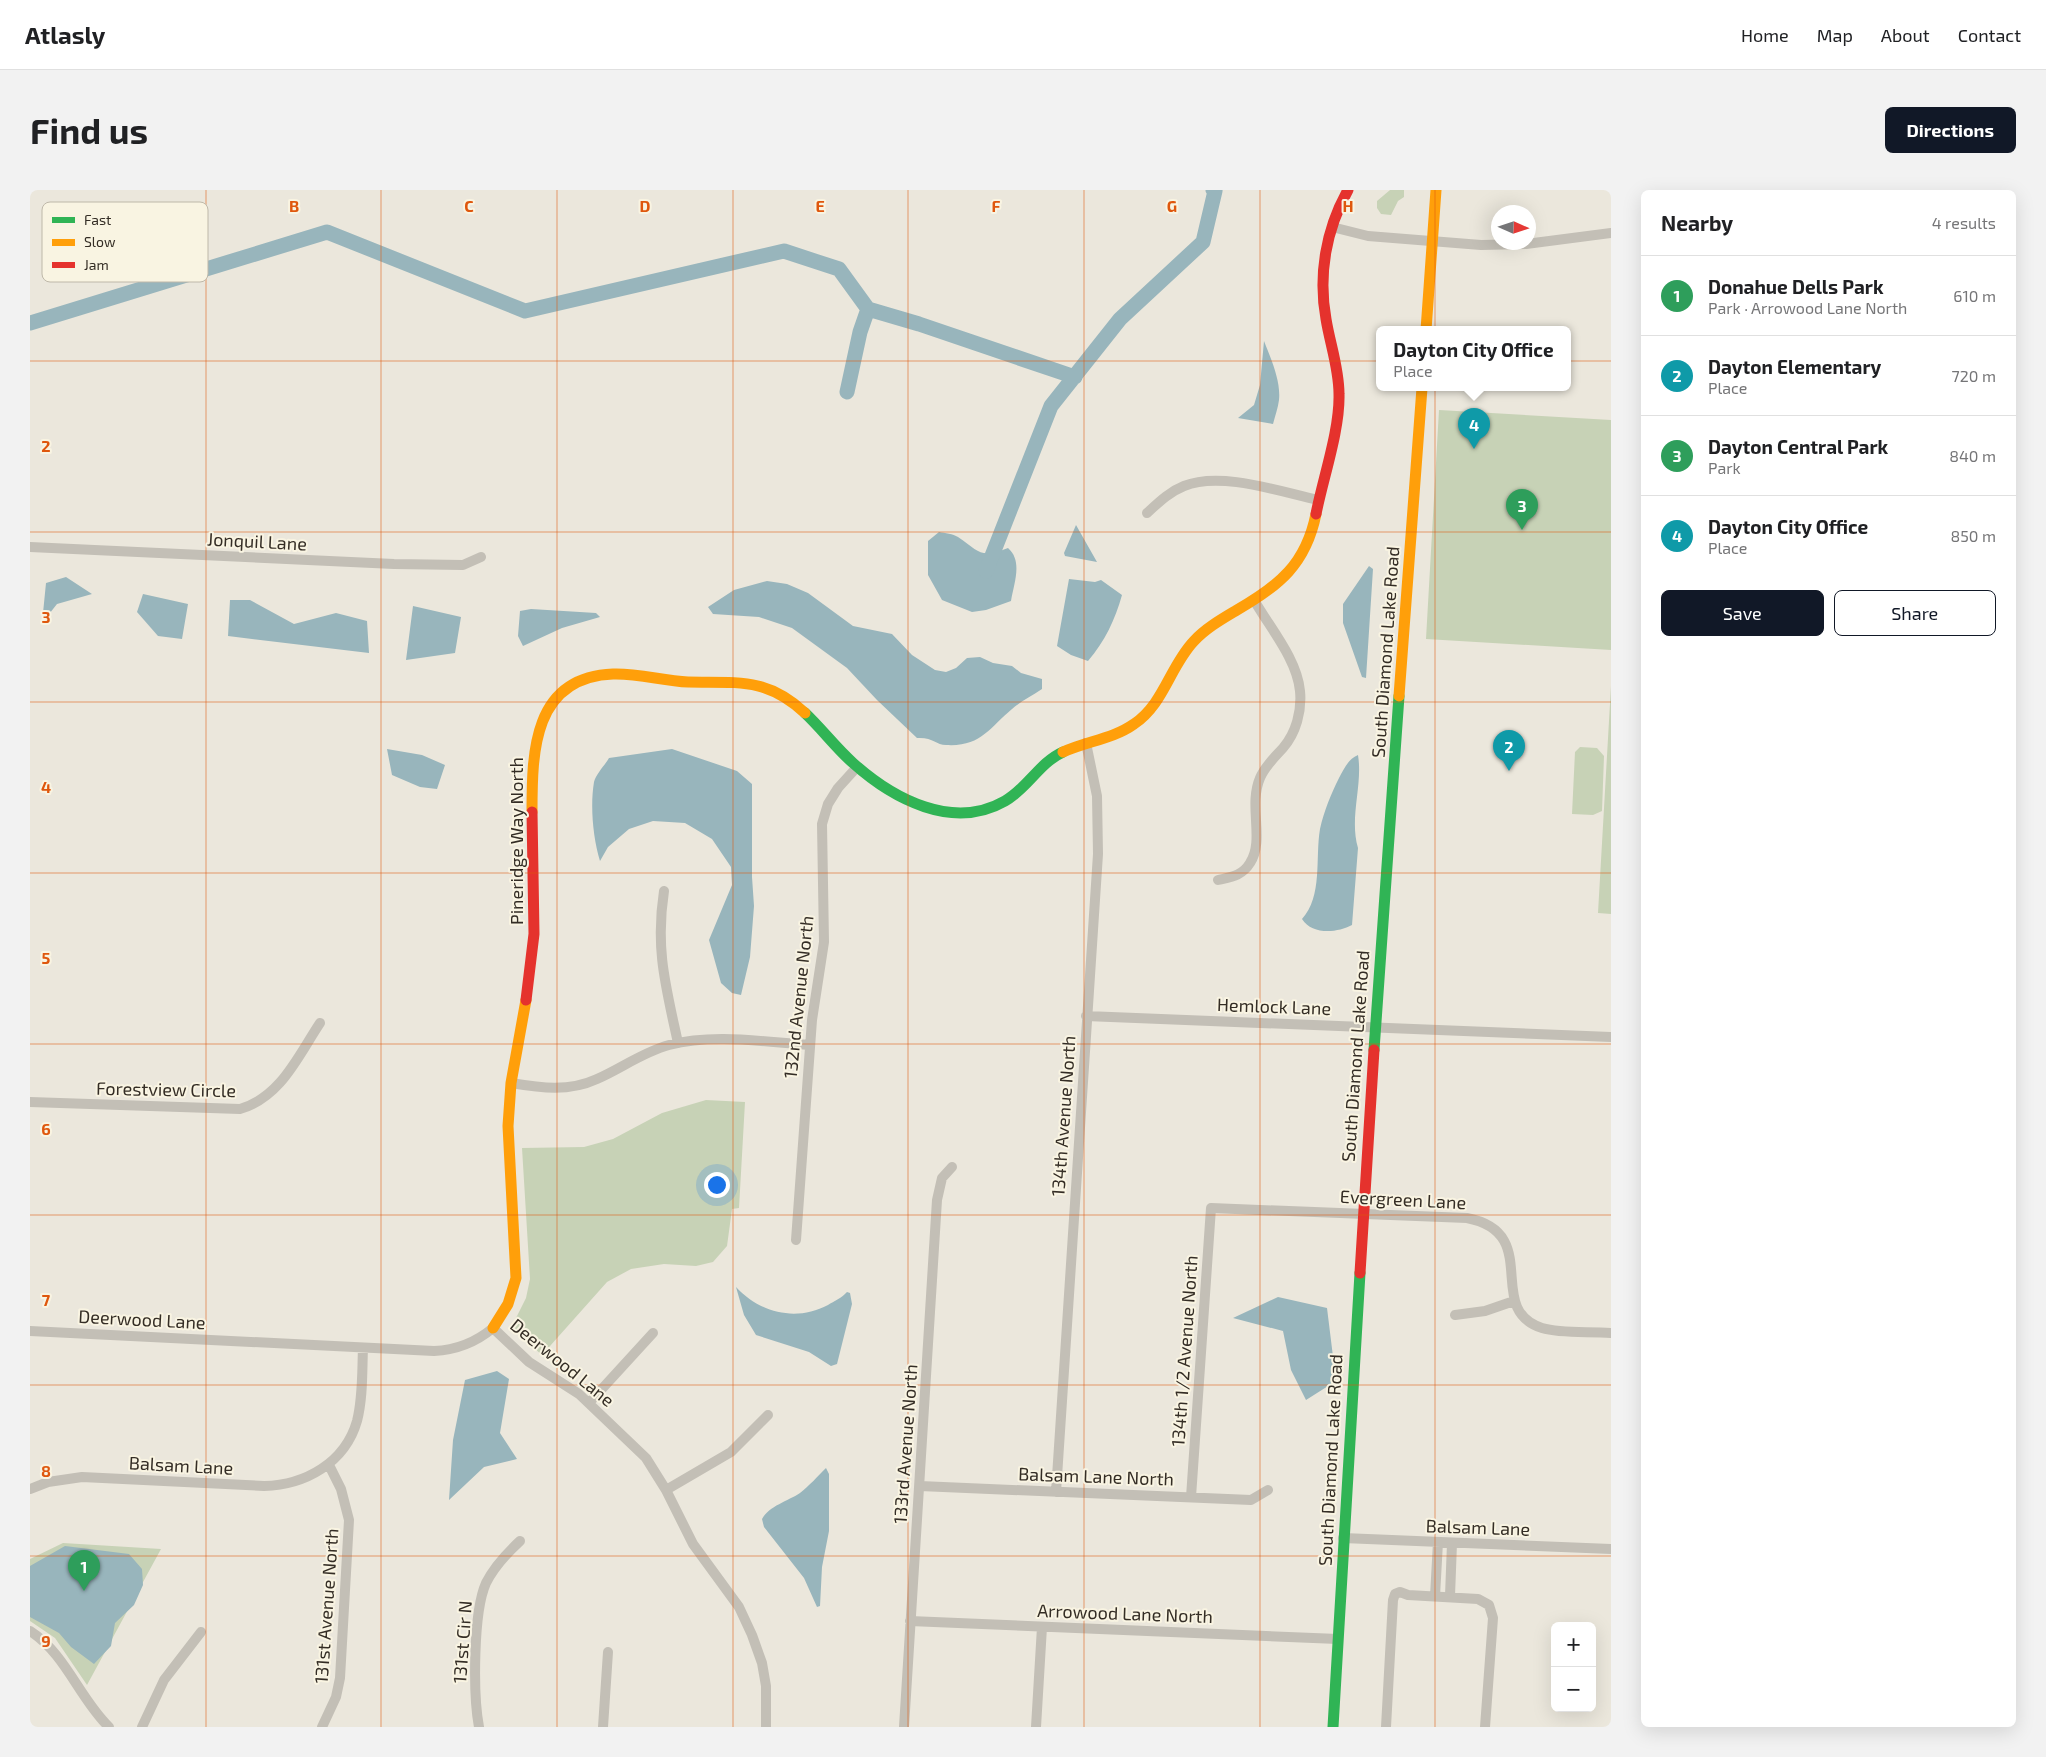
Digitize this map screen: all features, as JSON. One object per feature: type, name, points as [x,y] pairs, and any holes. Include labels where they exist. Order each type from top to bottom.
[{"type":"street","name":"Pineridge Way North","points":[[493,1328],[505,1313],[513,1296],[516,1278],[508,1132],[511,1084],[534,938],[531,834],[534,752],[542,719],[558,698],[578,682],[607,674],[673,681],[724,680],[751,684],[767,689],[793,703],[807,714],[856,767],[879,784],[913,804],[946,814],[964,814],[1001,804],[1019,792],[1046,762],[1072,746],[1121,732],[1137,723],[1161,699],[1175,668],[1199,636],[1273,588],[1293,569],[1306,549],[1314,529],[1341,391],[1338,366],[1328,331],[1323,298],[1324,264],[1332,227],[1341,202],[1348,190]]},
{"type":"street","points":[[1426,326],[1436,190]]},
{"type":"street","points":[[1332,227],[1368,236],[1504,245],[1611,232]]},
{"type":"street","name":"South Diamond Lake Road","points":[[1333,1727],[1375,1028],[1422,391]]},
{"type":"street","points":[[1148,513],[1173,491],[1203,481],[1231,482],[1319,500]]},
{"type":"street","name":"Jonquil Lane","points":[[30,547],[394,564],[463,565],[481,557]]},
{"type":"street","points":[[1218,880],[1236,876],[1251,862],[1256,850],[1254,805],[1256,791],[1268,765],[1293,732],[1300,707],[1300,692],[1293,666],[1254,600]]},
{"type":"street","name":"134th Avenue North","points":[[1056,1492],[1099,821],[1093,770],[1086,743]]},
{"type":"street","name":"132nd Avenue North","points":[[796,1240],[809,1045],[824,942],[822,824],[833,796],[856,767]]},
{"type":"street","points":[[664,891],[659,939],[661,966],[678,1043]]},
{"type":"street","name":"Hemlock Lane","points":[[1086,1016],[1611,1037]]},
{"type":"street","name":"Forestview Circle","points":[[30,1102],[240,1109],[261,1102],[278,1087],[320,1023]]},
{"type":"street","points":[[511,1084],[542,1088],[580,1085],[596,1080],[649,1052],[678,1043],[717,1039],[809,1045]]},
{"type":"street","name":"133rd Avenue North","points":[[904,1727],[937,1200],[942,1178],[952,1167]]},
{"type":"street","name":"Evergreen Lane","points":[[1211,1208],[1467,1218],[1489,1225],[1506,1242],[1510,1254],[1514,1301]]},
{"type":"street","name":"134th 1/2 Avenue North","points":[[1191,1497],[1211,1208]]},
{"type":"street","points":[[1455,1315],[1485,1310],[1514,1301],[1522,1315],[1531,1323],[1542,1328],[1611,1333]]},
{"type":"street","name":"Deerwood Lane","points":[[30,1331],[446,1351],[470,1344],[493,1328],[529,1362],[562,1381],[589,1403],[646,1458],[666,1490],[693,1544],[739,1607],[752,1635],[762,1664],[766,1686],[766,1727]]},
{"type":"street","points":[[589,1403],[653,1333]]},
{"type":"street","points":[[329,1465],[351,1437],[357,1421],[363,1348]]},
{"type":"street","points":[[666,1490],[731,1452],[768,1415]]},
{"type":"street","name":"Balsam Lane","points":[[30,1490],[48,1482],[82,1477],[280,1486],[298,1481],[329,1465]]},
{"type":"street","name":"131st Avenue North","points":[[322,1727],[336,1697],[340,1678],[350,1537],[342,1489],[329,1465]]},
{"type":"street","name":"Balsam Lane North","points":[[920,1486],[1251,1500],[1268,1490]]},
{"type":"street","name":"Balsam Lane","points":[[1343,1538],[1611,1550]]},
{"type":"street","name":"131st Cir N","points":[[479,1727],[476,1668],[482,1598],[486,1583],[496,1568],[520,1541]]},
{"type":"street","points":[[1435,1596],[1438,1542]]},
{"type":"street","points":[[1450,1596],[1452,1543]]},
{"type":"street","points":[[1386,1727],[1393,1597],[1400,1592],[1408,1595],[1450,1596],[1485,1600],[1492,1612],[1485,1727]]},
{"type":"street","name":"Arrowood Lane North","points":[[910,1621],[1338,1639]]},
{"type":"street","points":[[1036,1727],[1042,1627]]},
{"type":"street","points":[[30,1631],[52,1649],[86,1701],[110,1727]]},
{"type":"street","points":[[142,1727],[164,1680],[201,1632]]},
{"type":"street","points":[[603,1727],[608,1652]]},
{"type":"green space","points":[[1390,190],[1404,190],[1404,197],[1398,201],[1391,215],[1381,214],[1377,208],[1377,201]]},
{"type":"green space","points":[[1439,410],[1611,420],[1611,650],[1426,639]]},
{"type":"green space","points":[[1611,686],[1611,914],[1598,913]]},
{"type":"green space","points":[[1580,747],[1597,748],[1604,756],[1602,811],[1593,815],[1572,814],[1575,752]]},
{"type":"green space","points":[[706,1100],[745,1102],[739,1208],[732,1209],[727,1246],[713,1262],[696,1266],[664,1264],[631,1269],[607,1282],[542,1355],[511,1328],[526,1298],[530,1279],[522,1148],[584,1147],[613,1139],[662,1113]]},
{"type":"green space","points":[[63,1543],[161,1549],[87,1685],[55,1638],[30,1621],[30,1559]]},
{"type":"water","points":[[1264,341],[1275,370],[1279,393],[1273,424],[1238,418],[1254,405],[1260,385]]},
{"type":"water","points":[[1076,525],[1097,562],[1065,556],[1064,553]]},
{"type":"water","points":[[939,532],[956,536],[981,552],[991,553],[1008,548],[1013,553],[1016,566],[1011,601],[986,610],[972,612],[942,600],[928,575],[928,541]]},
{"type":"water","points":[[1369,566],[1373,569],[1366,678],[1362,677],[1343,623],[1343,604]]},
{"type":"water","points":[[66,577],[92,594],[57,604],[42,623],[46,583]]},
{"type":"water","points":[[1069,579],[1095,582],[1101,580],[1122,595],[1109,630],[1100,646],[1088,661],[1071,655],[1057,646]]},
{"type":"water","points":[[767,581],[787,584],[808,593],[853,626],[892,634],[912,655],[935,670],[946,672],[956,668],[967,658],[980,657],[993,663],[1012,666],[1021,673],[1042,679],[1042,689],[1015,706],[984,735],[968,743],[946,745],[917,738],[847,668],[792,628],[759,617],[713,614],[708,607],[734,590]]},
{"type":"water","points":[[143,594],[188,604],[182,639],[158,636],[137,612]]},
{"type":"water","points":[[230,600],[250,600],[294,624],[336,613],[367,621],[369,653],[228,636]]},
{"type":"water","points":[[413,606],[461,617],[455,653],[406,660]]},
{"type":"water","points":[[531,609],[596,613],[600,617],[562,628],[523,646],[518,636],[520,611]]},
{"type":"water","points":[[387,749],[422,755],[445,765],[437,789],[420,787],[392,775]]},
{"type":"water","points":[[672,749],[737,771],[752,784],[752,877],[754,906],[750,957],[741,995],[732,993],[721,983],[709,940],[732,885],[731,867],[712,839],[685,823],[653,821],[629,829],[608,847],[600,861],[592,811],[595,779],[609,758]]},
{"type":"water","points":[[1358,755],[1359,778],[1355,825],[1358,848],[1352,925],[1339,930],[1318,930],[1306,924],[1302,919],[1309,910],[1316,888],[1320,829],[1328,803],[1339,778],[1349,762]]},
{"type":"water","points":[[736,1287],[746,1296],[767,1309],[791,1314],[816,1310],[828,1305],[847,1292],[850,1293],[852,1304],[837,1364],[831,1366],[809,1352],[756,1335],[744,1315]]},
{"type":"water","points":[[1278,1297],[1327,1308],[1336,1381],[1306,1400],[1291,1370],[1283,1331],[1233,1318]]},
{"type":"water","points":[[497,1371],[509,1379],[500,1433],[517,1459],[484,1467],[449,1500],[453,1440],[465,1380]]},
{"type":"water","points":[[826,1468],[829,1474],[829,1531],[822,1567],[820,1606],[817,1607],[804,1578],[764,1527],[762,1519],[774,1507],[800,1493]]},
{"type":"water","points":[[65,1546],[129,1554],[142,1569],[143,1585],[134,1605],[115,1623],[111,1646],[94,1664],[71,1647],[59,1633],[30,1617],[30,1566]]},
{"type":"waterway","points":[[986,571],[1051,406],[1120,319],[1203,242],[1215,191],[1213,190]]},
{"type":"waterway","points":[[208,268],[327,232],[525,311],[784,251],[839,269],[868,309],[919,324],[1075,377]]},
{"type":"waterway","points":[[30,323],[164,282]]},
{"type":"waterway","points":[[847,392],[860,332],[868,309]]},
{"type":"traffic: fast","points":[[1374,1050],[1399,696]]},
{"type":"traffic: fast","points":[[805,713],[847,757],[869,776],[905,799],[924,807],[945,812],[965,813],[985,809],[1005,801],[1013,796],[1047,762],[1063,752]]},
{"type":"traffic: fast","points":[[1333,1727],[1360,1273]]},
{"type":"traffic: slow","points":[[1426,326],[1436,190]]},
{"type":"traffic: slow","points":[[1399,696],[1422,391]]},
{"type":"traffic: slow","points":[[1063,752],[1109,737],[1126,729],[1144,716],[1160,696],[1179,662],[1194,641],[1214,624],[1266,592],[1288,572],[1298,560],[1305,547],[1316,514]]},
{"type":"traffic: slow","points":[[532,812],[533,766],[542,722],[552,703],[567,688],[587,678],[622,674],[688,682],[750,684],[777,693],[791,701],[805,713]]},
{"type":"traffic: slow","points":[[493,1328],[508,1304],[516,1278],[508,1126],[511,1083],[526,1000]]},
{"type":"traffic: jam","points":[[1316,514],[1339,408],[1338,375],[1324,302],[1324,269],[1329,236],[1340,205],[1348,190]]},
{"type":"traffic: jam","points":[[526,1000],[534,934],[532,812]]},
{"type":"traffic: jam","points":[[1360,1273],[1374,1050]]},
{"type":"place","name":"Dayton City Office","points":[[1474,449]]},
{"type":"place","name":"Dayton Central Park","points":[[1522,530]]},
{"type":"place","name":"Dayton Elementary","points":[[1509,771]]},
{"type":"place","name":"Donahue Dells Park","points":[[84,1591]]}]
